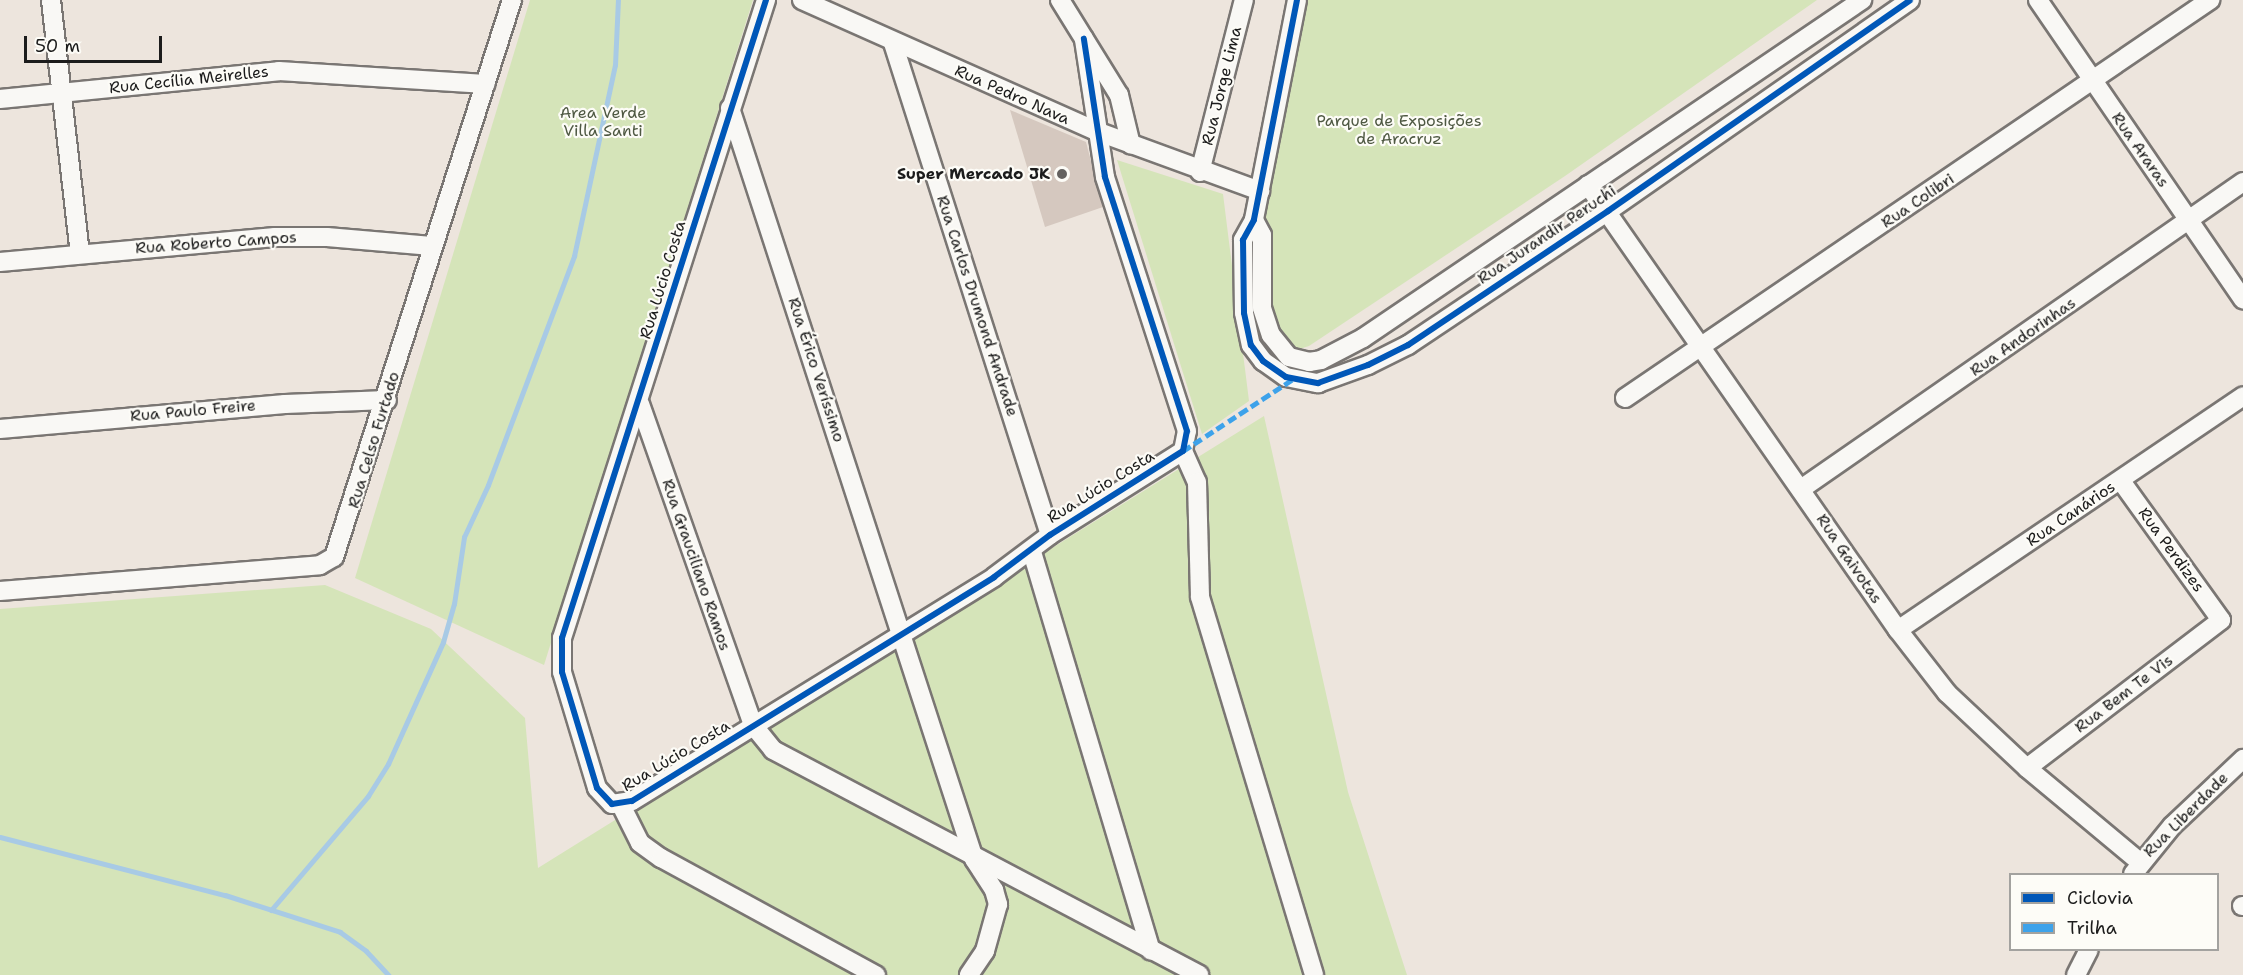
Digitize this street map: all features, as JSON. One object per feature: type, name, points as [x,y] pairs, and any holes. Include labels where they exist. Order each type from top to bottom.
[{"type":"street","points":[[51,0],[80,254]]},
{"type":"street","name":"Rua Celso Furtado","points":[[0,591],[328,562],[340,547],[387,400],[432,246],[512,0]]},
{"type":"street","name":"Rua Lúcio Costa","points":[[766,0],[730,108],[640,404],[566,624],[560,654],[562,672],[597,788],[612,804],[621,805],[1032,552],[1050,535],[1183,451]]},
{"type":"street","name":"Rua Pedro Nava","points":[[802,0],[893,43],[1096,131],[1200,172],[1260,191]]},
{"type":"street","points":[[834,0],[849,23]]},
{"type":"street","points":[[1060,0],[1119,95],[1131,145]]},
{"type":"street","name":"Rua Jorge Lima","points":[[1200,172],[1244,0]]},
{"type":"street","name":"Rua Jurandir Peruchi","points":[[1296,0],[1254,220],[1243,240],[1244,313],[1254,351],[1286,377],[1325,381],[1408,345],[1608,211],[1910,0]]},
{"type":"street","name":"Rua Jurandir Peruchi","points":[[1254,220],[1262,234],[1262,308],[1274,342],[1298,361],[1321,360],[1363,338],[1862,0]]},
{"type":"street","name":"Rua Araras","points":[[2038,0],[2243,299]]},
{"type":"street","name":"Rua Colibri","points":[[1625,398],[2093,82],[2210,0]]},
{"type":"street","points":[[1084,39],[1096,131],[1105,177],[1187,431],[1183,451],[1197,482],[1200,597],[1314,975]]},
{"type":"street","name":"Rua Carlos Drumond Andrade","points":[[893,43],[1050,535]]},
{"type":"street","name":"Rua Cecília Meirelles","points":[[0,99],[62,95],[202,76],[279,71],[486,84]]},
{"type":"street","name":"Rua Érico Veríssimo","points":[[730,108],[903,631],[974,859]]},
{"type":"street","name":"Rua Andorinhas","points":[[1801,489],[2243,182]]},
{"type":"street","name":"Rua Gaivotas","points":[[1588,185],[1898,630],[1947,693],[2136,868]]},
{"type":"street","name":"Rua Roberto Campos","points":[[0,262],[275,237],[327,237],[432,246]]},
{"type":"street","name":"Rua Canários","points":[[1898,630],[2121,481],[2243,396]]},
{"type":"street","name":"Rua Paulo Freire","points":[[0,429],[285,404],[387,400]]},
{"type":"street","name":"Rua Grauciliano Ramos","points":[[640,404],[753,725],[773,750],[974,859],[1151,951],[1177,970],[1199,975]]},
{"type":"street","name":"Rua Perdizes","points":[[2121,481],[2221,620]]},
{"type":"street","points":[[1032,552],[1151,951]]},
{"type":"street","name":"Rua Bem Te Vis","points":[[2027,768],[2221,620]]},
{"type":"street","name":"Rua Liberdade","points":[[2136,868],[2243,759]]},
{"type":"street","points":[[621,805],[640,843],[661,858],[876,975]]},
{"type":"street","points":[[969,975],[985,951],[998,904],[994,890],[974,859]]},
{"type":"street","points":[[2076,975],[2088,951]]},
{"type":"green space","name":"Area Verde Villa Santi","points":[[530,0],[753,0],[544,665],[355,578]]},
{"type":"green space","name":"Parque de Exposições de Aracruz","points":[[1295,0],[1817,0],[1565,176],[1309,346],[1293,351],[1260,329],[1254,310],[1260,202]]},
{"type":"green space","points":[[1117,160],[1223,194],[1249,401],[1202,434]]},
{"type":"green space","points":[[1264,416],[1348,792],[1407,975],[0,975],[0,609],[325,585],[431,629],[525,718],[538,868]]},
{"type":"building","name":"Super Mercado JK","points":[[1010,110],[1086,142],[1103,207],[1045,227]]},
{"type":"waterway","points":[[271,910],[368,796],[388,764],[443,642],[454,604],[464,537],[488,485],[574,256],[615,65],[618,0]]},
{"type":"waterway","points":[[0,837],[225,895],[340,932],[366,951],[388,975]]},
{"type":"marked path","points":[[1183,451],[1293,379]]},
{"type":"cycle path","points":[[766,0],[562,638],[562,672],[597,788],[612,804],[632,801],[994,577],[1050,535],[1183,451],[1187,431],[1105,177],[1084,39]]},
{"type":"cycle path","points":[[1297,0],[1254,220],[1243,240],[1244,313],[1251,345],[1263,361],[1286,377],[1318,383],[1368,365],[1408,345],[1608,211],[1910,0]]},
{"type":"place","name":"Super Mercado JK","points":[[1062,174]]}]
